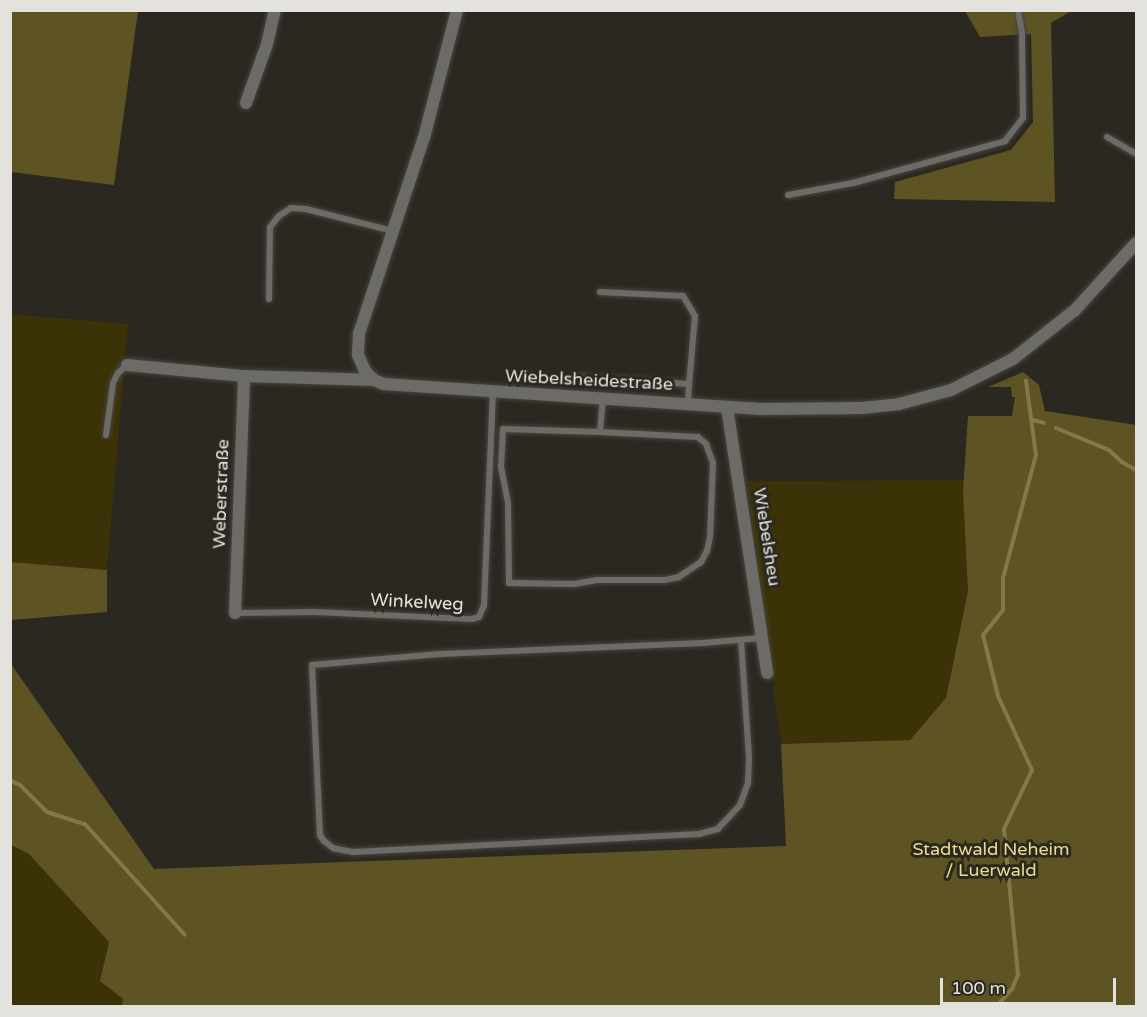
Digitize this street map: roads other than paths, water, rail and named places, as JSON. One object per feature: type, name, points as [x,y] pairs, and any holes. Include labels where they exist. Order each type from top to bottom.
[{"type":"street","points":[[246,103],[267,44],[275,10]]},
{"type":"street","points":[[374,380],[365,371],[358,355],[359,334],[425,134],[457,10]]},
{"type":"street","name":"Wiebelsheidestraße","points":[[127,365],[244,376],[374,380],[384,384],[727,407],[862,408],[899,404],[951,390],[993,371],[1044,337],[1075,310],[1137,243]]},
{"type":"street","name":"Weberstraße","points":[[234,613],[244,376]]},
{"type":"street","name":"Wiebelsheu","points":[[727,407],[758,599],[767,673]]},
{"type":"lane","points":[[788,195],[853,183],[1005,141],[1023,118],[1022,33],[1018,10]]},
{"type":"lane","points":[[1107,137],[1137,154]]},
{"type":"lane","points":[[269,299],[270,227],[279,216],[291,208],[306,209],[393,231]]},
{"type":"lane","points":[[600,292],[683,296],[695,315],[688,404]]},
{"type":"lane","points":[[106,435],[113,383],[118,373],[127,365]]},
{"type":"lane","points":[[574,377],[688,384]]},
{"type":"lane","name":"Winkelweg","points":[[234,613],[315,612],[472,619],[479,617],[484,605],[493,392]]},
{"type":"lane","points":[[600,432],[603,398]]},
{"type":"lane","points":[[503,429],[600,432],[698,437],[706,444],[713,463],[708,551],[701,562],[679,577],[665,580],[597,580],[574,584],[509,583],[508,503],[501,467],[503,429]]},
{"type":"lane","points":[[741,640],[749,757],[748,783],[740,805],[718,829],[699,834],[353,852],[333,848],[320,835],[312,666],[440,654],[761,638]]},
{"type":"waterway","points":[[997,1006],[1012,989],[1018,975],[1004,829],[1032,770],[998,696],[983,635],[1003,610],[1003,578],[1036,455],[1026,381]]},
{"type":"waterway","points":[[1033,420],[1044,423]]},
{"type":"waterway","points":[[1056,428],[1109,450],[1122,462],[1136,470]]},
{"type":"waterway","points":[[10,780],[20,785],[47,812],[85,824],[185,935]]},
{"type":"park label","name":"Stadtwald Neheim / Luerwald","points":[[991,860]]}]
